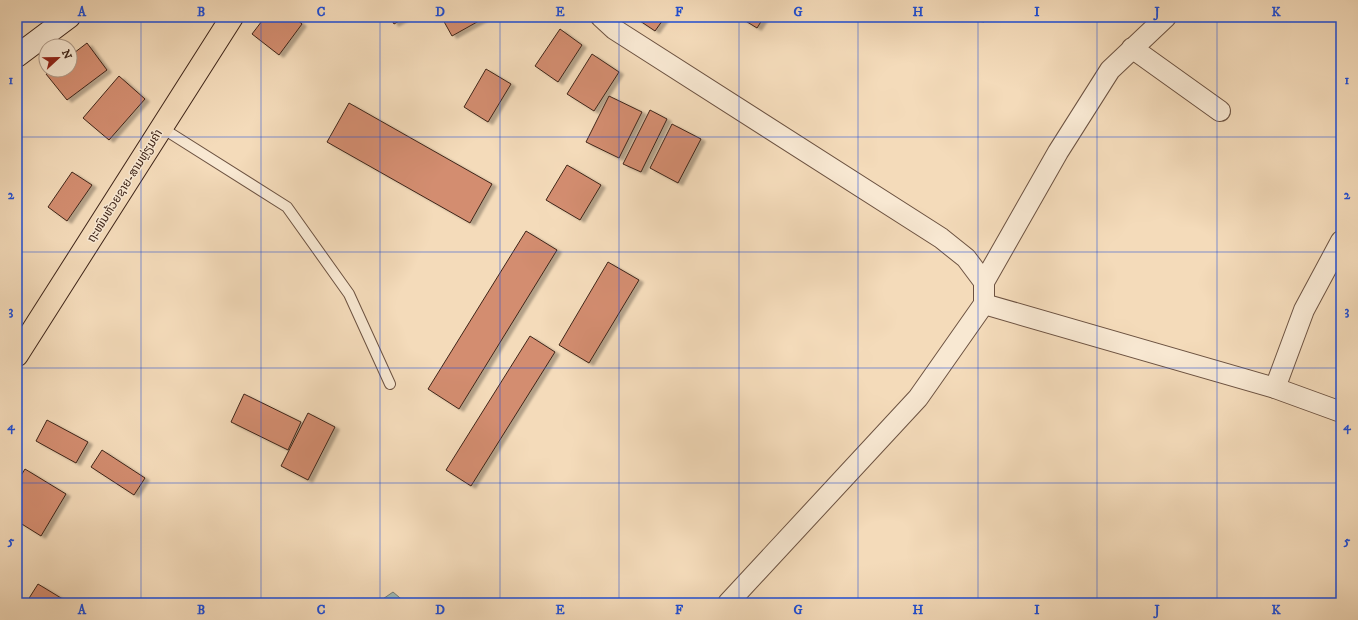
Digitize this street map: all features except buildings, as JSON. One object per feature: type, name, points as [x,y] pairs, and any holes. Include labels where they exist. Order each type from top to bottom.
[{"type":"main road","points":[[17,56],[69,17]]},
{"type":"main road","name":"ຖະໜົນຫ້ວຍຊາຍ-ສາມຫຼ່ຽມຄຳ","points":[[17,355],[232,17]]},
{"type":"street","points":[[601,17],[614,29],[942,238],[966,258],[984,282]]},
{"type":"street","points":[[728,603],[918,398],[984,304],[984,282],[1058,152],[1110,70],[1166,17]]},
{"type":"street","points":[[1132,48],[1220,111]]},
{"type":"street","points":[[1275,388],[1304,310],[1341,241]]},
{"type":"street","points":[[984,304],[1275,388],[1341,412]]},
{"type":"lane","points":[[162,128],[287,207],[349,294],[390,384]]},
{"type":"shaded area","points":[[950,17],[989,17],[984,22]]},
{"type":"water","points":[[393,592],[406,603],[377,603]]}]
